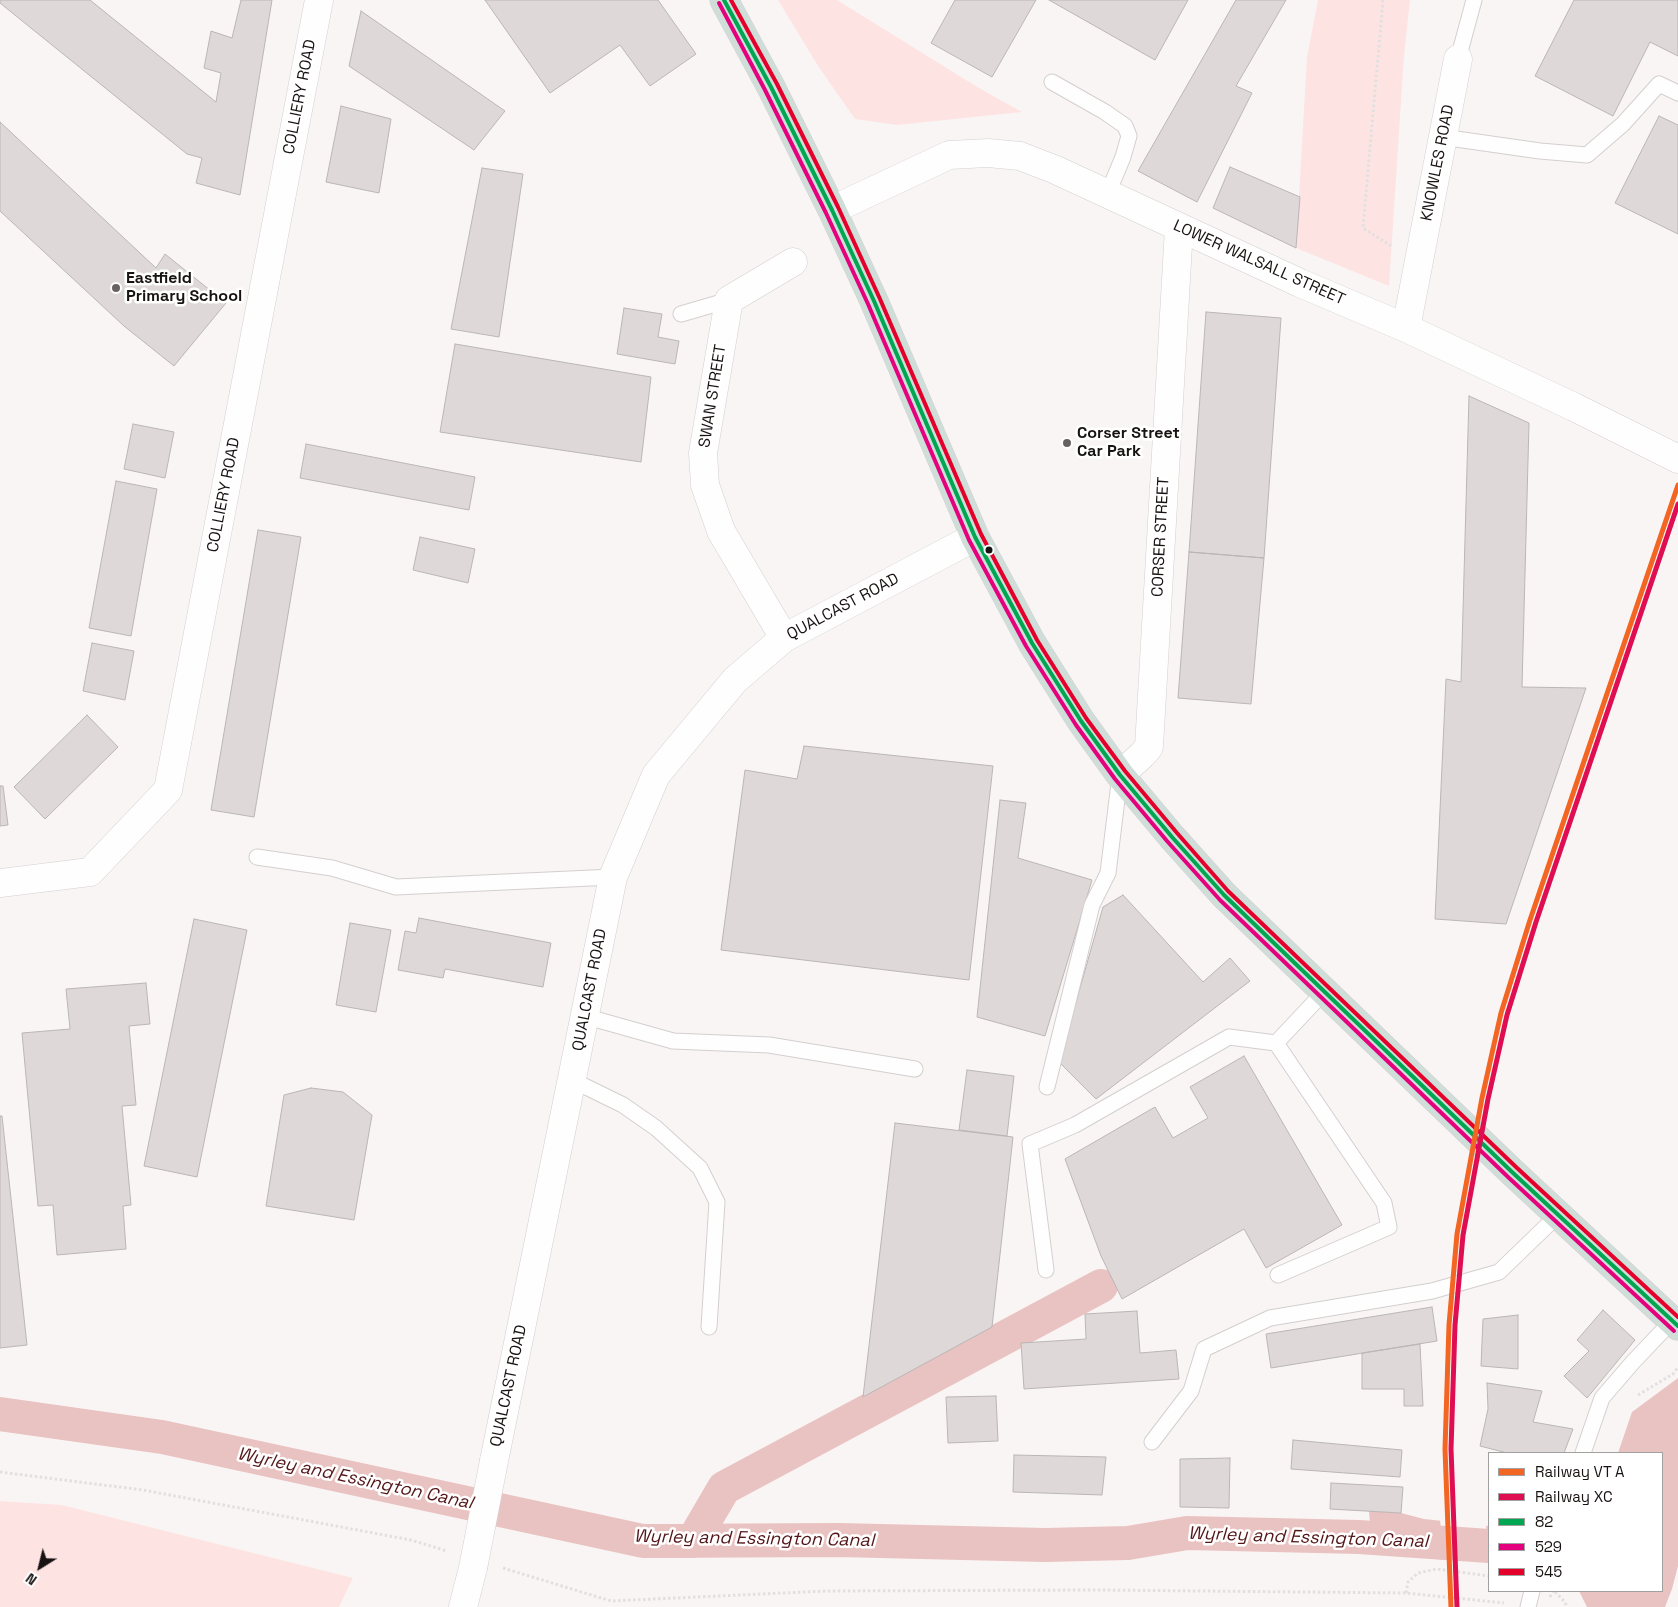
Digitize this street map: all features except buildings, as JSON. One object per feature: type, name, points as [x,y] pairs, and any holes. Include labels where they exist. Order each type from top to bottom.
[{"type":"highway","points":[[724,0],[771,87],[832,210],[874,301],[975,537],[1032,643],[1080,721],[1120,775],[1224,895],[1324,992],[1675,1323]]},
{"type":"street","name":"COLLIERY ROAD","points":[[0,883],[90,872],[168,790],[319,0]]},
{"type":"street","name":"KNOWLES ROAD","points":[[1406,328],[1458,59]]},
{"type":"street","name":"LOWER WALSALL STREET","points":[[832,210],[949,155],[988,153],[1020,156],[1108,193],[1179,228],[1300,283],[1406,328],[1574,406],[1678,459]]},
{"type":"street","name":"CORSER STREET","points":[[1120,775],[1149,746],[1179,228]]},
{"type":"street","points":[[729,300],[793,262]]},
{"type":"street","name":"SWAN STREET","points":[[729,300],[703,454],[705,484],[720,531],[784,638]]},
{"type":"street","name":"QUALCAST ROAD","points":[[463,1607],[484,1567],[494,1461],[613,877],[656,775],[735,680],[784,638],[975,537]]},
{"type":"lane","name":"KNOWLES ROAD","points":[[1458,59],[1474,0]]},
{"type":"lane","points":[[1052,82],[1105,112],[1125,126],[1129,136],[1123,157],[1108,193]]},
{"type":"lane","points":[[1442,138],[1540,151],[1587,155],[1623,124],[1659,84],[1678,93]]},
{"type":"lane","points":[[681,314],[729,300]]},
{"type":"lane","points":[[1047,1087],[1092,905],[1108,873],[1120,775]]},
{"type":"lane","points":[[258,857],[332,868],[396,887],[613,877]]},
{"type":"lane","points":[[1276,1043],[1324,992]]},
{"type":"lane","points":[[584,1016],[673,1040],[769,1045],[915,1069]]},
{"type":"lane","points":[[1046,1270],[1030,1144],[1075,1125],[1229,1037],[1276,1043],[1384,1203],[1389,1227],[1278,1276]]},
{"type":"lane","points":[[572,1080],[623,1105],[656,1128],[700,1168],[717,1202],[709,1327]]},
{"type":"lane","points":[[1152,1442],[1191,1391],[1204,1350],[1270,1318],[1432,1291],[1499,1272],[1558,1214]]},
{"type":"lane","points":[[1584,1452],[1602,1398],[1633,1362],[1675,1323]]},
{"type":"path","points":[[1383,0],[1363,228],[1418,264]]},
{"type":"path","points":[[1634,1398],[1673,1374],[1678,1367]]},
{"type":"path","points":[[0,1472],[143,1490],[411,1540],[449,1552]]},
{"type":"path","points":[[484,1567],[611,1601],[826,1591],[1099,1590],[1406,1593],[1530,1599]]},
{"type":"path","points":[[1406,1593],[1408,1582],[1418,1572],[1436,1569],[1488,1576]]},
{"type":"path","points":[[1550,1597],[1552,1592]]},
{"type":"path","points":[[1554,1592],[1567,1607]]},
{"type":"shaded area","points":[[778,0],[837,0],[979,88],[1022,112],[897,125],[855,119],[818,66]]},
{"type":"shaded area","points":[[1318,0],[1410,0],[1404,56],[1389,286],[1296,248],[1307,57]]},
{"type":"shaded area","points":[[1678,1378],[1678,1566],[1665,1607],[1587,1607],[1580,1592],[1663,1592],[1663,1452],[1618,1452],[1632,1412]]},
{"type":"shaded area","points":[[0,1501],[62,1505],[353,1578],[339,1607],[0,1607]]},
{"type":"shaded area","points":[[1369,1511],[1401,1513],[1424,1519],[1488,1526],[1488,1565],[1384,1553],[1359,1537],[1370,1523]]},
{"type":"pier","points":[[1440,1517],[1486,1523],[1488,1567],[1443,1563]]},
{"type":"waterway","points":[[693,1541],[724,1488],[1101,1286]]},
{"type":"waterway","name":"Wyrley and Essington Canal","points":[[0,1414],[162,1437],[643,1541],[839,1540],[1045,1545],[1128,1543],[1187,1533],[1359,1537],[1488,1546]]},
{"type":"transit line","name":"82","points":[[724,0],[771,87],[832,210],[874,301],[975,537],[1032,643],[1081,721],[1120,775],[1224,895],[1512,1172],[1678,1326]]},
{"type":"transit line","name":"545","points":[[731,0],[777,84],[838,207],[880,299],[981,534],[1037,640],[1086,718],[1125,771],[1228,891],[1516,1167],[1678,1317]]},
{"type":"transit line","name":"529","points":[[719,3],[826,213],[868,304],[969,540],[1026,646],[1076,725],[1115,779],[1220,900],[1508,1177],[1674,1331]]},
{"type":"transit line","points":[[1451,1607],[1445,1449],[1449,1325],[1457,1234],[1482,1098],[1501,1013],[1530,920],[1678,485]]},
{"type":"rail line","name":"XC","points":[[1457,1607],[1451,1449],[1455,1325],[1463,1235],[1488,1099],[1507,1015],[1536,922],[1678,504]]},
{"type":"place","name":"Eastfield Primary School","points":[[116,288]]},
{"type":"place","name":"Corser Street Car Park","points":[[1067,443]]}]
